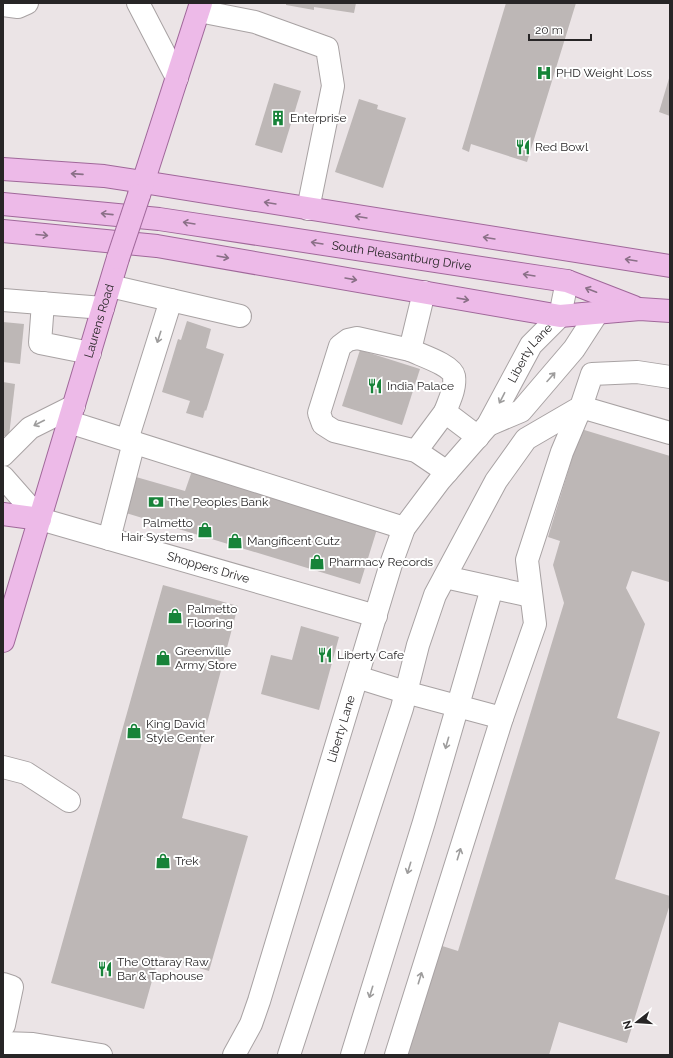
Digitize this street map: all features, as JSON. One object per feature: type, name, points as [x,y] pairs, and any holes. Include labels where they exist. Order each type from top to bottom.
[{"type":"main road","name":"Laurens Road","points":[[3,641],[118,258],[200,7]]},
{"type":"main road","points":[[3,169],[104,176],[141,189],[308,209],[670,266]]},
{"type":"main road","name":"South Pleasantburg Drive","points":[[3,204],[160,219],[567,281],[640,309]]},
{"type":"main road","points":[[3,231],[157,246],[560,316],[640,309],[670,311]]},
{"type":"main road","points":[[3,514],[40,519]]},
{"type":"street","points":[[3,5],[18,7],[27,3]]},
{"type":"street","points":[[138,3],[177,78]]},
{"type":"street","points":[[200,7],[255,22],[327,48],[333,86],[308,209]]},
{"type":"street","name":"Liberty Lane","points":[[234,1055],[251,1024],[259,1001],[391,564],[404,528],[447,472],[483,431],[531,345],[560,316],[567,281]]},
{"type":"street","points":[[110,286],[240,316]]},
{"type":"street","points":[[410,350],[424,292]]},
{"type":"street","points":[[3,300],[103,308]]},
{"type":"street","points":[[108,539],[130,441],[171,300]]},
{"type":"street","points":[[43,303],[40,343],[90,353]]},
{"type":"street","name":"Liberty Lane","points":[[483,431],[521,411],[574,349],[598,312]]},
{"type":"street","points":[[416,451],[445,412],[454,387],[454,375],[448,367],[410,350],[357,338],[348,340],[340,346],[319,413],[323,424],[334,432],[416,451],[447,472]]},
{"type":"street","points":[[396,1055],[502,718],[535,624],[527,560],[562,452],[581,407],[592,374],[637,372],[670,377]]},
{"type":"street","points":[[289,1055],[402,708],[418,645],[435,595],[496,481],[526,439],[581,407],[670,432]]},
{"type":"street","points":[[445,412],[483,431]]},
{"type":"street","points":[[3,455],[30,428],[72,414],[130,441],[404,528]]},
{"type":"street","points":[[3,477],[40,519]]},
{"type":"street","name":"Shoppers Drive","points":[[40,519],[376,616]]},
{"type":"street","points":[[445,577],[532,596]]},
{"type":"street","points":[[352,1055],[458,706],[492,588]]},
{"type":"street","points":[[357,677],[502,718]]},
{"type":"street","points":[[3,767],[26,773],[69,801]]},
{"type":"street","points":[[3,984],[12,987],[3,1036],[33,1044],[101,1055]]},
{"type":"building","points":[[286,3],[356,3],[354,13],[314,7],[314,10],[286,5]]},
{"type":"building","points":[[506,3],[576,3],[527,162],[471,144],[469,152],[462,149]]},
{"type":"building","points":[[670,75],[670,116],[659,112]]},
{"type":"building","name":"Enterprise","points":[[274,83],[301,91],[282,153],[255,145]]},
{"type":"building","points":[[359,99],[378,105],[377,109],[406,118],[383,188],[335,172]]},
{"type":"building","points":[[187,321],[211,329],[206,348],[224,354],[203,418],[186,413],[190,401],[162,392],[178,339],[181,340]]},
{"type":"building","points":[[3,322],[24,324],[20,364],[3,362]]},
{"type":"building","points":[[360,350],[420,369],[402,425],[342,406]]},
{"type":"building","points":[[3,382],[15,384],[9,436],[3,436]]},
{"type":"building","points":[[581,429],[670,456],[669,582],[632,571],[626,588],[645,624],[617,718],[660,732],[615,879],[670,896],[670,904],[627,1043],[559,1022],[549,1055],[405,1055],[439,945],[458,951],[564,603],[553,565],[560,541],[548,537]]},
{"type":"building","points":[[193,468],[378,526],[360,584],[126,513],[136,477],[185,491]]},
{"type":"building","points":[[163,585],[238,606],[182,818],[248,836],[209,971],[159,956],[144,1009],[51,983]]},
{"type":"building","points":[[301,626],[339,637],[319,710],[261,694],[271,655],[292,660]]},
{"type":"place","name":"PHD Weight Loss","points":[[544,73]]},
{"type":"place","name":"Enterprise","points":[[278,118]]},
{"type":"place","name":"Red Bowl","points":[[523,147]]},
{"type":"place","name":"India Palace","points":[[375,386]]},
{"type":"place","name":"The Peoples Bank","points":[[156,502]]},
{"type":"place","name":"Palmetto Hair Systems","points":[[205,530]]},
{"type":"place","name":"Mangificent Cutz","points":[[235,541]]},
{"type":"place","name":"Pharmacy Records","points":[[317,562]]},
{"type":"place","name":"Palmetto Flooring","points":[[175,616]]},
{"type":"place","name":"Liberty Cafe","points":[[325,655]]},
{"type":"place","name":"Greenville Army Store","points":[[163,658]]},
{"type":"place","name":"King David Style Center","points":[[134,731]]},
{"type":"place","name":"Trek","points":[[163,861]]},
{"type":"place","name":"The Ottaray Raw Bar & Taphouse","points":[[105,969]]}]
